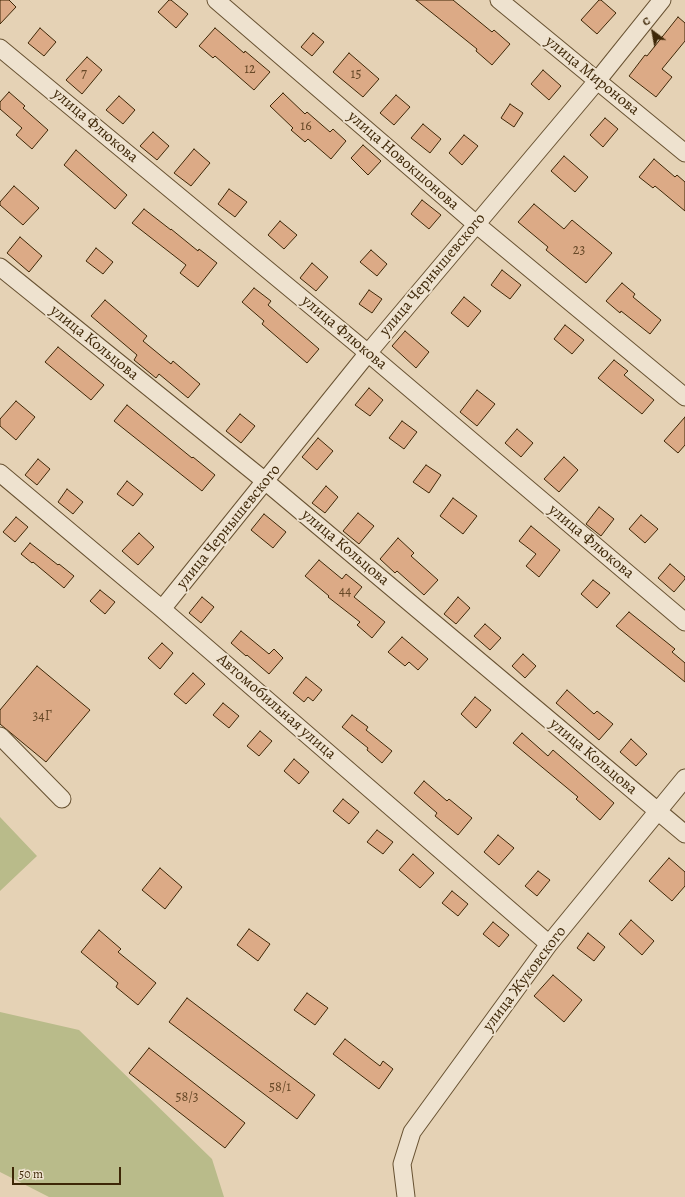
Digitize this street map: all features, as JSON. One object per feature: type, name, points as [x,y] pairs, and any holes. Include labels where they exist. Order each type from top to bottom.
[{"type":"street","name":"улица Новокшонова","points":[[216,0],[476,224],[685,397]]},
{"type":"street","name":"улица Миронова","points":[[499,0],[685,153]]},
{"type":"street","name":"улица Чернышевского","points":[[162,609],[368,353],[597,81],[662,0]]},
{"type":"street","name":"улица Флюкова","points":[[0,48],[368,353],[685,622]]},
{"type":"street","name":"улица Кольцова","points":[[0,267],[265,481],[685,834]]},
{"type":"street","name":"Автомобильная улица","points":[[0,473],[162,609],[550,944]]},
{"type":"street","points":[[0,736],[62,799]]},
{"type":"street","name":"улица Жуковского","points":[[406,1197],[402,1164],[412,1132],[550,944],[685,778]]},
{"type":"green space","points":[[0,817],[37,856],[0,891]]},
{"type":"green space","points":[[0,1012],[79,1030],[212,1159],[224,1197],[49,1197],[0,1172]]},
{"type":"building","points":[[0,0],[9,0],[16,7],[0,24]]},
{"type":"building","points":[[169,0],[188,14],[176,28],[158,12]]},
{"type":"building","points":[[416,0],[453,0],[492,32],[494,30],[510,44],[492,65],[476,51],[477,49]]},
{"type":"building","points":[[599,0],[601,0],[616,13],[597,34],[581,20]]},
{"type":"building","points":[[678,17],[685,23],[685,41],[662,69],[672,77],[656,97],[629,76]]},
{"type":"building","points":[[40,28],[56,42],[44,56],[28,43]]},
{"type":"building","points":[[215,28],[244,53],[245,51],[270,72],[254,90],[215,56],[213,58],[199,46]]},
{"type":"building","points":[[313,33],[324,42],[312,56],[301,47]]},
{"type":"building","points":[[349,53],[379,79],[363,97],[333,72]]},
{"type":"building","points":[[87,57],[102,70],[82,94],[66,80]]},
{"type":"building","points":[[543,70],[561,86],[549,100],[531,84]]},
{"type":"building","points":[[9,92],[25,106],[23,108],[48,130],[32,149],[16,135],[22,128],[0,109],[0,102]]},
{"type":"building","points":[[283,93],[305,114],[307,112],[330,132],[333,129],[346,141],[331,159],[308,139],[305,142],[291,130],[293,128],[270,106]]},
{"type":"building","points":[[396,95],[410,107],[394,125],[380,113]]},
{"type":"building","points":[[119,96],[135,110],[123,124],[106,110]]},
{"type":"building","points":[[510,104],[523,113],[514,127],[501,118]]},
{"type":"building","points":[[605,118],[618,129],[603,147],[590,135]]},
{"type":"building","points":[[423,124],[441,139],[430,153],[411,138]]},
{"type":"building","points":[[153,132],[169,146],[157,160],[140,146]]},
{"type":"building","points":[[464,135],[478,146],[462,165],[449,153]]},
{"type":"building","points":[[363,145],[381,161],[368,175],[351,158]]},
{"type":"building","points":[[194,149],[210,163],[191,186],[174,173]]},
{"type":"building","points":[[76,150],[127,195],[115,209],[64,165]]},
{"type":"building","points":[[564,156],[588,177],[575,192],[551,171]]},
{"type":"building","points":[[654,159],[675,177],[677,175],[685,182],[685,211],[655,186],[653,188],[639,177]]},
{"type":"building","points":[[14,186],[39,208],[23,225],[0,205],[0,202]]},
{"type":"building","points":[[229,189],[247,202],[235,217],[218,204]]},
{"type":"building","points":[[422,200],[441,215],[429,229],[411,214]]},
{"type":"building","points":[[534,204],[564,229],[572,220],[612,253],[586,283],[546,250],[548,247],[518,222]]},
{"type":"building","points":[[144,209],[198,251],[199,249],[217,263],[198,287],[180,273],[186,265],[132,223]]},
{"type":"building","points":[[280,221],[297,235],[284,249],[268,235]]},
{"type":"building","points":[[20,237],[42,256],[29,272],[7,253]]},
{"type":"building","points":[[96,248],[113,262],[103,274],[86,261]]},
{"type":"building","points":[[371,250],[387,264],[377,276],[360,262]]},
{"type":"building","points":[[312,263],[328,277],[316,291],[300,278]]},
{"type":"building","points":[[502,270],[521,285],[510,299],[491,285]]},
{"type":"building","points":[[622,283],[635,294],[633,297],[661,320],[650,334],[621,311],[620,313],[606,301]]},
{"type":"building","points":[[254,288],[271,301],[268,305],[319,349],[307,363],[262,324],[264,321],[242,302]]},
{"type":"building","points":[[369,290],[382,299],[372,313],[359,304]]},
{"type":"building","points":[[464,297],[481,311],[468,327],[451,313]]},
{"type":"building","points":[[105,300],[147,336],[143,341],[171,364],[173,361],[200,384],[188,398],[159,374],[156,378],[134,360],[137,355],[91,316]]},
{"type":"building","points":[[565,325],[584,340],[572,354],[554,339]]},
{"type":"building","points":[[405,331],[429,352],[416,368],[392,346]]},
{"type":"building","points":[[58,347],[104,385],[91,400],[45,362]]},
{"type":"building","points":[[614,360],[628,371],[624,375],[654,400],[642,414],[598,378]]},
{"type":"building","points":[[369,388],[383,400],[370,416],[355,405]]},
{"type":"building","points":[[477,390],[495,404],[477,426],[460,412]]},
{"type":"building","points":[[16,401],[35,417],[16,440],[0,426],[0,419]]},
{"type":"building","points":[[127,405],[215,475],[202,491],[114,421]]},
{"type":"building","points":[[240,414],[255,426],[241,443],[226,431]]},
{"type":"building","points":[[685,417],[685,445],[678,453],[664,441]]},
{"type":"building","points":[[402,421],[417,432],[404,449],[389,438]]},
{"type":"building","points":[[517,429],[533,443],[521,457],[505,443]]},
{"type":"building","points":[[318,438],[333,451],[317,470],[302,457]]},
{"type":"building","points":[[564,457],[578,470],[559,492],[544,479]]},
{"type":"building","points":[[38,459],[50,469],[37,485],[25,475]]},
{"type":"building","points":[[426,465],[441,475],[429,493],[413,482]]},
{"type":"building","points":[[127,481],[143,494],[133,506],[117,494]]},
{"type":"building","points":[[326,486],[338,497],[325,513],[312,503]]},
{"type":"building","points":[[67,489],[83,502],[73,514],[58,502]]},
{"type":"building","points":[[453,498],[477,516],[463,534],[440,516]]},
{"type":"building","points":[[599,507],[614,519],[601,536],[586,524]]},
{"type":"building","points":[[358,513],[374,526],[359,544],[343,531]]},
{"type":"building","points":[[264,514],[286,532],[273,548],[251,530]]},
{"type":"building","points":[[641,515],[658,529],[645,543],[629,529]]},
{"type":"building","points":[[16,517],[28,527],[15,542],[3,532]]},
{"type":"building","points":[[531,526],[560,550],[539,577],[526,566],[536,554],[519,541]]},
{"type":"building","points":[[139,533],[154,547],[138,565],[122,551]]},
{"type":"building","points":[[398,538],[414,553],[411,556],[438,580],[424,595],[397,571],[395,573],[380,559]]},
{"type":"building","points":[[30,543],[74,576],[64,588],[21,554]]},
{"type":"building","points":[[319,560],[342,579],[346,574],[362,587],[354,597],[385,622],[372,638],[357,625],[360,622],[328,597],[329,596],[305,576]]},
{"type":"building","points":[[670,564],[685,577],[674,592],[658,578]]},
{"type":"building","points":[[593,580],[610,593],[597,608],[581,594]]},
{"type":"building","points":[[100,590],[115,602],[105,614],[90,601]]},
{"type":"building","points":[[202,597],[214,607],[201,623],[189,613]]},
{"type":"building","points":[[458,597],[470,608],[456,624],[444,614]]},
{"type":"building","points":[[629,612],[675,649],[672,652],[685,663],[685,682],[616,626]]},
{"type":"building","points":[[485,624],[501,638],[490,650],[474,636]]},
{"type":"building","points":[[241,631],[269,654],[274,649],[283,658],[269,674],[231,643]]},
{"type":"building","points":[[402,637],[428,659],[418,670],[409,662],[405,666],[388,652]]},
{"type":"building","points":[[162,643],[173,653],[160,669],[148,658]]},
{"type":"building","points":[[523,654],[536,666],[525,678],[512,666]]},
{"type":"building","points":[[37,666],[90,710],[46,762],[0,724],[0,710]]},
{"type":"building","points":[[193,673],[205,684],[186,704],[174,694]]},
{"type":"building","points":[[306,677],[322,690],[313,701],[308,697],[304,702],[293,693]]},
{"type":"building","points":[[567,690],[594,714],[597,711],[613,724],[599,740],[556,703]]},
{"type":"building","points":[[475,697],[491,710],[476,728],[461,714]]},
{"type":"building","points":[[223,703],[239,716],[229,728],[213,715]]},
{"type":"building","points":[[352,715],[368,727],[366,730],[392,751],[382,763],[367,750],[368,748],[342,727]]},
{"type":"building","points":[[260,731],[272,741],[259,756],[247,746]]},
{"type":"building","points":[[522,733],[548,756],[553,750],[614,803],[600,820],[576,799],[578,797],[513,743]]},
{"type":"building","points":[[631,739],[647,754],[636,766],[620,752]]},
{"type":"building","points":[[294,759],[309,772],[299,784],[284,771]]},
{"type":"building","points":[[424,781],[447,801],[449,799],[472,818],[458,835],[435,816],[437,813],[414,793]]},
{"type":"building","points":[[343,799],[359,812],[349,824],[333,811]]},
{"type":"building","points":[[377,830],[393,842],[383,854],[367,842]]},
{"type":"building","points":[[498,835],[514,848],[499,865],[484,852]]},
{"type":"building","points":[[413,854],[434,873],[420,888],[399,870]]},
{"type":"building","points":[[669,858],[685,872],[685,886],[672,901],[649,881]]},
{"type":"building","points":[[160,868],[182,887],[165,909],[142,890]]},
{"type":"building","points":[[538,871],[550,880],[537,896],[525,886]]},
{"type":"building","points":[[452,891],[468,904],[458,916],[442,903]]},
{"type":"building","points":[[631,920],[654,941],[642,955],[619,934]]},
{"type":"building","points":[[493,922],[509,935],[499,947],[483,934]]},
{"type":"building","points":[[249,929],[270,944],[258,961],[237,945]]},
{"type":"building","points":[[99,930],[121,949],[118,952],[156,983],[138,1005],[116,987],[118,983],[81,952]]},
{"type":"building","points":[[588,933],[605,947],[594,961],[577,948]]},
{"type":"building","points":[[553,975],[582,1000],[564,1022],[534,996]]},
{"type":"building","points":[[307,993],[328,1008],[315,1025],[294,1010]]},
{"type":"building","points":[[187,998],[315,1095],[297,1119],[169,1022]]},
{"type":"building","points":[[345,1039],[380,1066],[383,1061],[393,1069],[379,1089],[333,1054]]},
{"type":"building","points":[[149,1048],[245,1123],[225,1148],[129,1073]]}]
